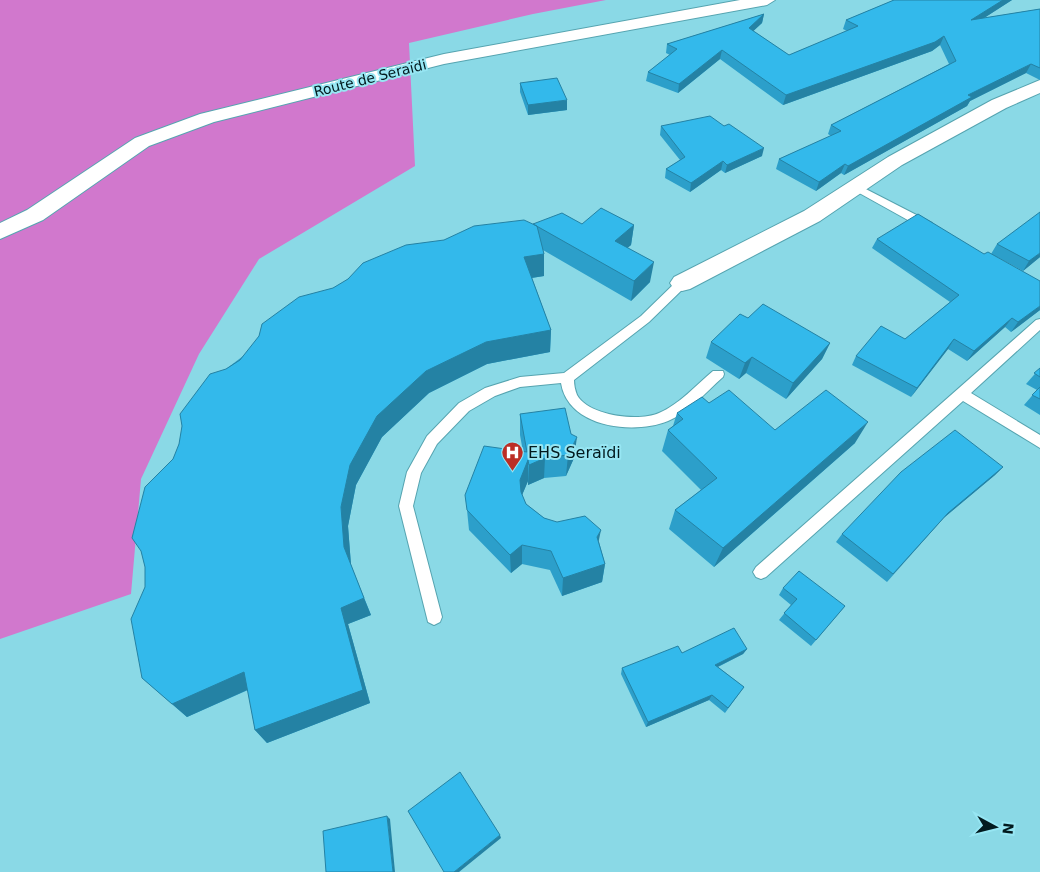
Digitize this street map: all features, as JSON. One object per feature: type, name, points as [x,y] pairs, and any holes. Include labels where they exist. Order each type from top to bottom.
[{"type":"main road","name":"Route de Seraïdi","points":[[0,232],[35,215],[142,142],[174,128],[207,118],[444,59],[768,0]]},
{"type":"main road","points":[[682,283],[812,216],[895,160],[999,104],[1040,86]]},
{"type":"lane","points":[[856,187],[935,230]]},
{"type":"lane","points":[[434,617],[406,506],[414,472],[432,440],[464,408],[490,392],[520,382],[567,378],[645,319],[682,283]]},
{"type":"lane","points":[[761,572],[1040,323]]},
{"type":"lane","points":[[567,378],[570,393],[576,403],[594,415],[617,421],[643,422],[664,416],[718,374]]},
{"type":"lane","points":[[962,394],[1040,442]]},
{"type":"shaded area","points":[[0,0],[606,0],[533,14],[409,43],[415,166],[259,259],[199,354],[141,479],[131,594],[0,639]]},
{"type":"building","points":[[894,0],[1003,0],[971,20],[1040,9],[1040,68],[1031,64],[968,95],[972,97],[848,166],[845,164],[819,182],[779,159],[841,131],[831,125],[956,61],[944,36],[935,42],[786,95],[722,50],[679,84],[648,72],[677,49],[667,44],[764,14],[749,28],[789,55],[858,26],[846,20]]},
{"type":"building","points":[[557,78],[567,100],[528,105],[520,83]]},
{"type":"building","points":[[710,116],[724,126],[729,124],[764,148],[727,165],[723,161],[691,183],[666,169],[685,157],[661,126]]},
{"type":"building","points":[[601,208],[634,225],[615,241],[654,262],[634,281],[533,224],[562,213],[582,224]]},
{"type":"building","points":[[1040,212],[1040,253],[1029,261],[997,244]]},
{"type":"building","points":[[918,214],[984,254],[988,252],[1040,281],[1040,306],[1018,322],[1012,318],[974,351],[954,339],[917,388],[856,356],[881,326],[905,339],[959,295],[877,239]]},
{"type":"building","points":[[524,220],[537,226],[544,254],[524,257],[551,330],[486,342],[426,371],[377,416],[350,465],[341,507],[344,547],[364,598],[341,608],[363,690],[255,730],[244,672],[172,704],[142,678],[131,619],[145,587],[145,567],[141,551],[132,538],[145,487],[173,459],[179,444],[182,426],[180,414],[210,374],[226,369],[240,360],[259,336],[262,324],[299,297],[333,288],[348,279],[363,263],[406,245],[444,240],[474,226]]},
{"type":"building","points":[[763,304],[830,343],[793,383],[752,357],[745,363],[711,342],[740,314],[748,318]]},
{"type":"building","points":[[1040,368],[1040,377],[1034,373]]},
{"type":"building","points":[[1040,387],[1040,399],[1032,395]]},
{"type":"building","points":[[729,390],[775,430],[826,390],[868,422],[723,548],[675,510],[717,478],[668,430],[683,419],[677,413],[702,397],[709,403]]},
{"type":"building","points":[[565,408],[571,434],[577,437],[568,455],[545,458],[529,465],[528,460],[520,480],[521,492],[526,504],[544,518],[557,522],[585,516],[601,530],[597,537],[605,564],[563,578],[551,551],[522,545],[510,555],[467,510],[465,495],[484,446],[527,452],[520,414]]},
{"type":"building","points":[[955,430],[1003,467],[948,513],[893,574],[842,534],[901,472]]},
{"type":"building","points":[[799,571],[845,606],[816,640],[784,613],[797,599],[783,588]]},
{"type":"building","points":[[734,628],[747,649],[715,665],[744,687],[728,708],[712,695],[648,722],[622,668],[678,646],[682,653]]},
{"type":"building","points":[[460,772],[500,835],[454,872],[444,872],[408,811]]},
{"type":"building","points":[[387,816],[393,872],[326,872],[323,831]]},
{"type":"place","name":"EHS Seraïdi","points":[[512,471]]}]
